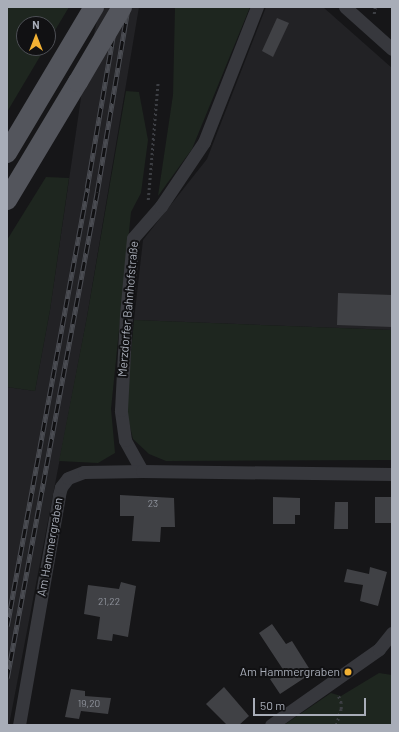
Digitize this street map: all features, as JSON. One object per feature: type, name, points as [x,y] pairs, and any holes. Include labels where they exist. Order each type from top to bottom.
[{"type":"main road","points":[[7,200],[122,7]]},
{"type":"main road","points":[[7,153],[90,14]]},
{"type":"street","name":"Merzdorfer Bahnhofstraße","points":[[142,471],[125,440],[121,410],[126,315],[133,238],[161,206],[204,142],[257,7]]},
{"type":"street","points":[[345,7],[392,49]]},
{"type":"street","name":"Am Hammergraben","points":[[19,725],[61,487],[68,478],[84,472],[142,471],[392,474]]},
{"type":"street","points":[[271,725],[379,649],[392,633]]},
{"type":"path","points":[[146,222],[158,81]]},
{"type":"path","points":[[336,691],[341,703],[336,725]]},
{"type":"shaded area","points":[[7,7],[69,7],[56,29],[56,16],[16,16],[16,56],[40,56],[7,112]]},
{"type":"shaded area","points":[[100,7],[139,7],[87,317],[9,725],[7,725],[7,387],[35,391],[50,310],[83,84]]},
{"type":"shaded area","points":[[175,7],[250,7],[192,149],[158,196],[173,95]]},
{"type":"shaded area","points":[[266,7],[323,7],[392,68],[392,330],[134,320],[143,240],[207,159]]},
{"type":"shaded area","points":[[126,91],[139,92],[148,140],[141,193],[131,212],[111,409],[115,453],[98,463],[59,461],[87,317]]},
{"type":"shaded area","points":[[46,177],[69,178],[50,310],[35,391],[7,387],[7,240]]},
{"type":"shaded area","points":[[134,320],[392,330],[392,460],[166,461],[149,454],[133,439],[126,410]]},
{"type":"shaded area","points":[[379,673],[392,675],[392,725],[284,725],[331,693],[341,696]]},
{"type":"building","points":[[277,18],[289,23],[273,57],[262,51]]},
{"type":"building","points":[[338,293],[392,295],[392,327],[337,325]]},
{"type":"building","points":[[120,495],[174,498],[175,527],[161,527],[160,542],[132,541],[134,516],[120,516]]},
{"type":"building","points":[[273,497],[300,498],[300,515],[295,515],[295,524],[273,524]]},
{"type":"building","points":[[375,497],[392,497],[392,523],[375,523]]},
{"type":"building","points":[[335,502],[348,502],[348,529],[334,529]]},
{"type":"building","points":[[370,567],[387,572],[378,606],[360,601],[363,585],[344,582],[347,569],[369,574]]},
{"type":"building","points":[[121,582],[136,586],[128,637],[113,634],[112,641],[97,639],[100,617],[84,614],[88,585],[119,589]]},
{"type":"building","points":[[272,624],[286,644],[292,641],[312,673],[280,694],[270,679],[284,671],[259,633]]},
{"type":"building","points":[[224,687],[249,716],[239,725],[227,725],[206,704]]},
{"type":"building","points":[[71,689],[85,691],[85,696],[111,698],[108,714],[81,711],[79,719],[65,717]]},
{"type":"railway","points":[[7,626],[87,188],[118,7]]},
{"type":"railway","points":[[7,678],[97,192],[128,7]]},
{"type":"place","name":"Am Hammergraben","points":[[348,672]]}]
